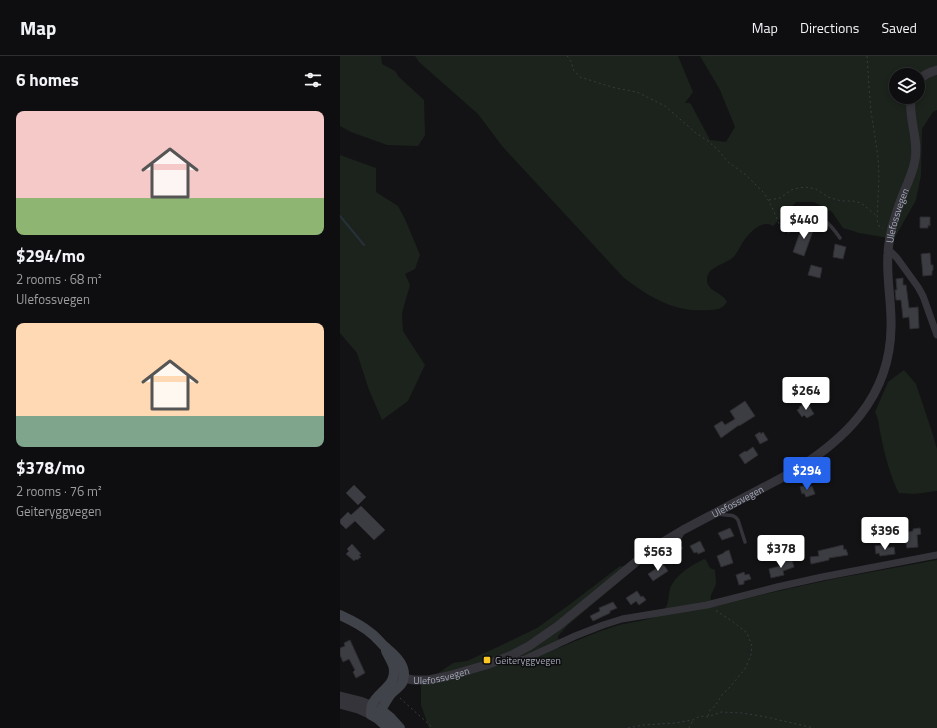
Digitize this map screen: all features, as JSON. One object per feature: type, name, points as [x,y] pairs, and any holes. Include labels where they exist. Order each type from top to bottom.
[{"type":"main road","points":[[340,615],[364,628],[392,652],[403,667],[404,679]]},
{"type":"main road","points":[[383,645],[393,665],[394,676],[390,683],[378,696],[375,710],[378,720],[388,728]]},
{"type":"main road","name":"Ulefossvegen","points":[[375,710],[400,687],[404,679]]},
{"type":"main road","points":[[375,710],[391,718],[400,728]]},
{"type":"street","points":[[925,75],[937,70]]},
{"type":"street","name":"Ulefossvegen","points":[[394,676],[421,681],[448,676],[486,665],[510,656],[529,646],[550,632],[653,548],[683,530],[788,474],[812,459],[835,442],[856,420],[870,403],[879,387],[886,366],[891,341],[887,264],[888,250],[894,218],[916,159],[916,142],[910,111],[910,104]]},
{"type":"street","points":[[888,250],[897,258],[923,296],[937,335]]},
{"type":"street","points":[[510,656],[512,659],[519,660],[575,636],[622,619],[706,605],[822,577],[937,555]]},
{"type":"street","points":[[340,696],[375,710]]},
{"type":"street","points":[[340,704],[358,709],[375,710]]},
{"type":"lane","points":[[801,221],[805,217],[811,216],[822,219],[835,230],[840,238]]},
{"type":"lane","points":[[715,513],[732,515],[736,517],[745,542]]},
{"type":"lane","points":[[681,548],[676,550],[673,548],[683,534],[683,530]]},
{"type":"path","points":[[567,56],[571,61],[574,70],[580,77],[615,88],[638,92],[665,106],[696,133],[708,140],[728,162],[746,175],[764,193],[783,230],[788,233],[791,232],[801,221]]},
{"type":"path","points":[[867,56],[870,105],[878,157],[879,176],[877,220],[881,228],[891,231]]},
{"type":"path","points":[[768,200],[780,198],[793,190],[805,187],[816,189],[828,197],[841,201],[853,200],[860,203],[877,216]]},
{"type":"path","points":[[706,605],[732,621],[747,633],[752,646],[751,655],[745,669],[710,710],[708,717]]},
{"type":"path","points":[[398,695],[400,699],[433,728]]},
{"type":"path","points":[[628,728],[693,720],[700,716],[708,717],[721,712],[742,713],[766,717],[814,728]]},
{"type":"path","points":[[689,728],[693,720]]},
{"type":"shaded area","points":[[340,56],[381,56],[382,64],[395,71],[399,77],[424,100],[425,135],[418,146],[387,145],[351,132],[340,126]]},
{"type":"shaded area","points":[[415,56],[678,56],[693,92],[685,103],[691,104],[710,140],[726,142],[735,127],[720,90],[700,56],[937,56],[937,110],[933,112],[922,129],[921,175],[916,200],[894,239],[859,233],[843,228],[832,212],[814,202],[796,202],[773,226],[769,224],[761,225],[750,233],[733,257],[712,269],[708,276],[708,284],[712,290],[722,296],[727,302],[721,308],[711,310],[684,309],[673,306],[653,297],[623,277],[502,146],[478,114],[419,62]]},
{"type":"shaded area","points":[[340,155],[376,168],[376,192],[398,206],[420,255],[415,269],[405,274],[410,285],[402,313],[403,331],[425,365],[408,401],[382,420],[369,390],[357,353],[340,333]]},
{"type":"shaded area","points":[[904,370],[916,384],[937,449],[937,491],[914,494],[899,493],[893,480],[886,457],[875,412],[888,382]]},
{"type":"shaded area","points":[[704,559],[710,568],[715,570],[716,583],[711,597],[713,606],[833,579],[937,560],[937,728],[429,728],[421,705],[421,685],[453,663],[467,661],[537,628],[620,566],[637,567],[568,625],[558,636],[559,648],[609,628],[656,616],[666,608],[671,586],[677,578],[690,567]]},
{"type":"building","points":[[920,217],[930,217],[930,226],[928,225],[928,228],[920,228]]},
{"type":"building","points":[[803,224],[814,228],[804,256],[793,252]]},
{"type":"building","points":[[835,244],[846,247],[843,259],[833,257]]},
{"type":"building","points":[[930,253],[931,265],[933,265],[932,275],[923,276],[921,254]]},
{"type":"building","points":[[811,265],[822,268],[820,278],[808,275]]},
{"type":"building","points":[[903,278],[903,285],[906,285],[909,308],[918,307],[919,328],[910,329],[909,317],[903,318],[901,300],[896,300],[896,279]]},
{"type":"building","points":[[745,401],[755,416],[721,438],[714,426],[722,421],[725,425],[735,419],[730,411]]},
{"type":"building","points":[[804,404],[808,404],[814,414],[807,418],[804,415],[802,417],[797,410]]},
{"type":"building","points":[[760,432],[761,434],[763,432],[768,440],[760,444],[755,435]]},
{"type":"building","points":[[753,447],[758,455],[745,464],[739,455]]},
{"type":"building","points":[[354,485],[366,497],[358,505],[346,493]]},
{"type":"building","points":[[806,485],[807,488],[812,486],[815,494],[806,497],[804,493],[802,494],[800,487]]},
{"type":"building","points":[[361,506],[385,530],[374,540],[355,521],[346,529],[340,523],[340,520],[348,512],[351,515]]},
{"type":"building","points":[[730,528],[734,536],[722,540],[718,533]]},
{"type":"building","points":[[920,528],[921,534],[917,535],[918,547],[907,548],[904,533]]},
{"type":"building","points":[[700,541],[705,551],[698,554],[697,552],[694,553],[690,546]]},
{"type":"building","points":[[352,544],[361,554],[359,555],[361,557],[354,561],[346,554],[349,551],[347,549]]},
{"type":"building","points":[[843,545],[844,550],[846,549],[848,555],[829,558],[829,560],[811,564],[810,557],[819,556],[818,551]]},
{"type":"building","points":[[883,545],[884,548],[894,547],[895,554],[880,556],[879,553],[876,554],[875,546]]},
{"type":"building","points":[[729,550],[733,563],[721,567],[717,556]]},
{"type":"building","points":[[792,560],[794,567],[783,571],[784,575],[771,578],[769,569],[780,566],[780,563]]},
{"type":"building","points":[[663,564],[668,571],[653,581],[648,574]]},
{"type":"building","points":[[744,572],[745,575],[749,574],[751,579],[744,581],[744,584],[739,585],[736,575]]},
{"type":"building","points":[[637,591],[641,597],[643,596],[646,600],[639,605],[636,601],[631,605],[626,598]]},
{"type":"building","points":[[613,602],[617,608],[593,621],[590,616],[600,611],[599,608]]},
{"type":"building","points":[[350,640],[365,673],[356,678],[353,672],[355,670],[349,659],[343,662],[340,655],[340,648],[345,646],[344,643]]},
{"type":"waterway","points":[[340,216],[364,245]]},
{"type":"place","name":"Geiteryggvegen","points":[[487,660]]}]
